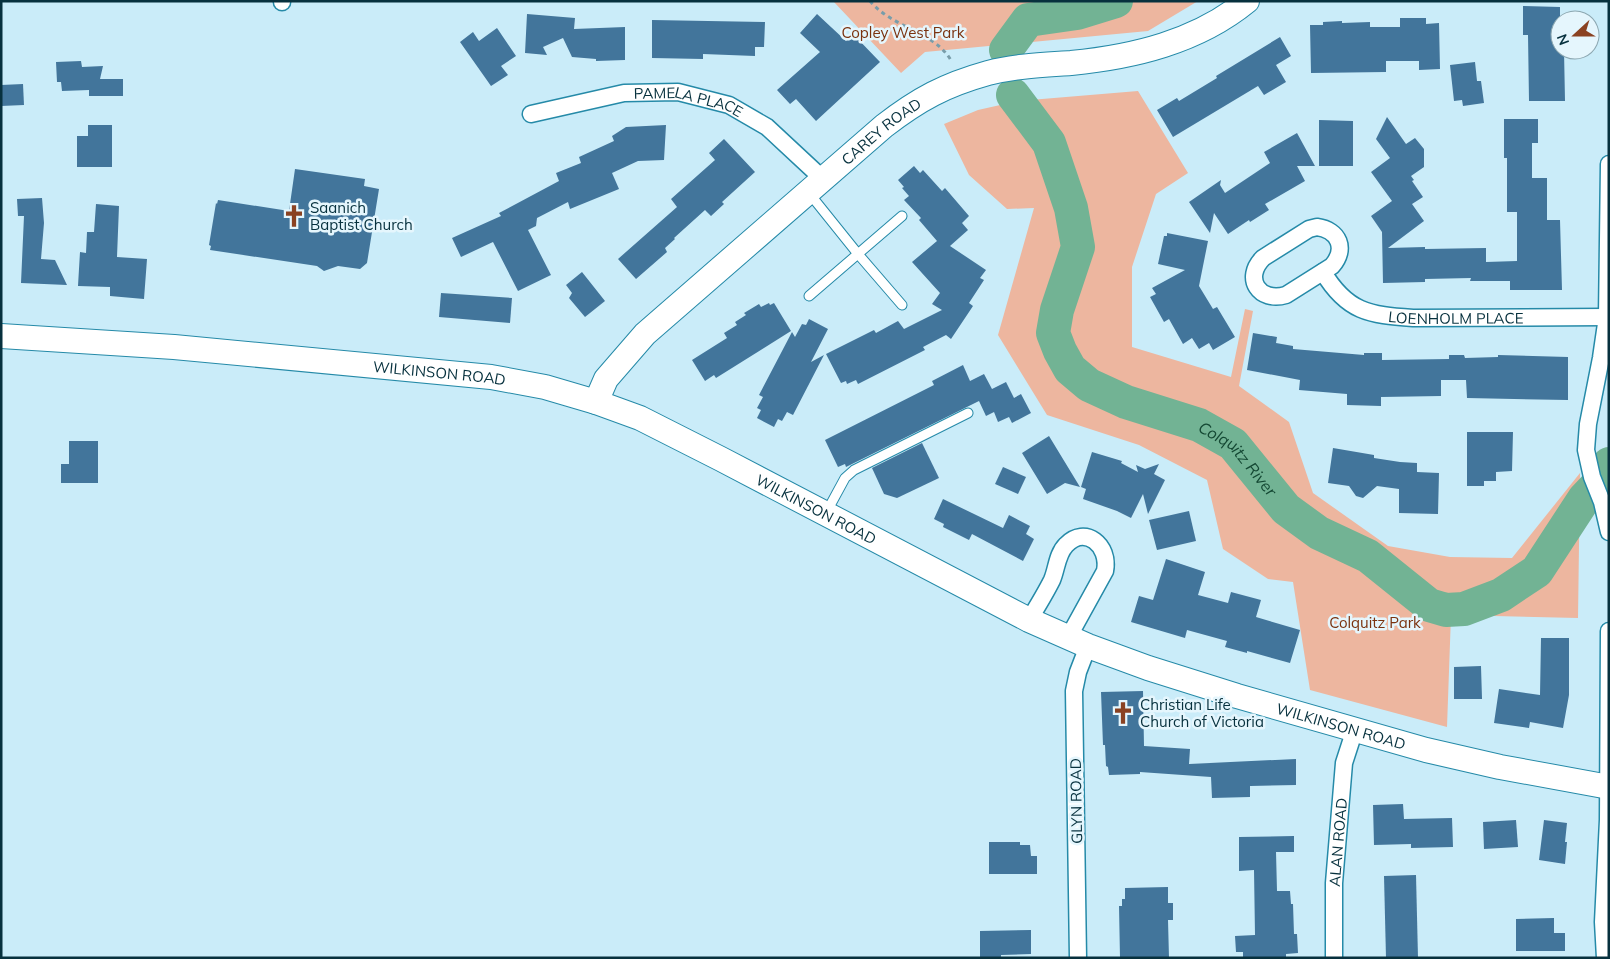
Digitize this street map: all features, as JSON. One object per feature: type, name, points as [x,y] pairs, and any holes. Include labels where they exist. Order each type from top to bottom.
[{"type":"main road","name":"CAREY ROAD","points":[[596,402],[606,379],[645,334],[884,126],[908,108],[939,89],[990,72],[1117,58],[1142,52],[1199,32],[1223,19],[1247,1]]},
{"type":"main road","name":"WILKINSON ROAD","points":[[1,336],[174,347],[492,377],[545,387],[596,402],[640,418],[1029,620],[1078,642],[1148,668],[1220,691],[1426,750],[1500,767],[1608,787]]},
{"type":"street","name":"PAMELA PLACE","points":[[531,114],[624,93],[678,92],[729,105],[767,127],[817,186]]},
{"type":"street","points":[[1609,164],[1606,317],[1601,358],[1588,424],[1586,450],[1592,477],[1607,519],[1609,532]]},
{"type":"street","points":[[1317,227],[1325,228],[1332,232],[1340,245],[1337,260],[1322,272],[1286,295],[1278,297],[1270,297],[1262,293],[1254,280],[1257,264],[1263,258],[1309,229],[1317,227]]},
{"type":"street","name":"LOENHOLM PLACE","points":[[1322,272],[1330,285],[1347,300],[1362,310],[1381,316],[1413,318],[1606,317]]},
{"type":"street","name":"GLYN ROAD","points":[[1029,620],[1052,579],[1062,550],[1068,543],[1076,538],[1085,538],[1094,540],[1101,546],[1107,562],[1078,642],[1078,672],[1074,691],[1078,958]]},
{"type":"street","points":[[1605,958],[1603,922],[1608,787],[1609,631]]},
{"type":"street","name":"ALAN ROAD","points":[[1334,958],[1334,883],[1344,763],[1355,729]]},
{"type":"lane","points":[[817,186],[858,254],[902,305]]},
{"type":"lane","points":[[809,296],[902,216]]},
{"type":"lane","points":[[826,514],[845,478],[854,470],[968,413]]},
{"type":"path","points":[[870,1],[895,22],[931,39],[950,59],[963,80]]},
{"type":"green space","name":"Copley West Park","points":[[833,1],[1198,1],[1148,31],[925,52],[901,73]]},
{"type":"green space","name":"Colquitz Park","points":[[1138,91],[1188,173],[1156,194],[1132,267],[1132,347],[1231,377],[1245,309],[1253,311],[1239,386],[1289,422],[1313,493],[1388,546],[1450,557],[1512,558],[1580,473],[1578,618],[1451,615],[1447,727],[1310,690],[1293,582],[1268,579],[1223,549],[1207,480],[1139,445],[1047,415],[998,335],[1034,208],[1007,209],[969,175],[944,124],[978,110],[1018,101]]},
{"type":"building","points":[[1523,6],[1560,7],[1560,10],[1550,10],[1550,60],[1564,60],[1565,101],[1529,101],[1528,35],[1523,35]]},
{"type":"building","points":[[527,14],[575,18],[574,29],[625,27],[625,60],[596,61],[596,59],[572,57],[563,38],[543,47],[547,55],[525,53]]},
{"type":"building","points":[[817,14],[846,41],[853,34],[880,62],[816,121],[796,99],[790,104],[777,90],[820,52],[800,33]]},
{"type":"building","points":[[1400,18],[1426,18],[1426,24],[1439,23],[1440,69],[1419,70],[1419,61],[1386,61],[1386,72],[1311,73],[1310,25],[1323,25],[1323,22],[1342,21],[1342,23],[1370,22],[1370,27],[1400,27]]},
{"type":"building","points":[[652,20],[765,22],[764,47],[755,47],[755,56],[703,54],[703,59],[652,58]]},
{"type":"building","points":[[497,28],[516,56],[501,66],[508,75],[491,86],[460,42],[473,32],[479,41]]},
{"type":"building","points":[[1280,37],[1291,56],[1276,65],[1286,82],[1264,95],[1258,86],[1173,137],[1157,110],[1177,98],[1179,101]]},
{"type":"building","points":[[81,61],[82,67],[103,66],[100,79],[123,79],[123,96],[89,96],[89,90],[62,91],[61,82],[57,82],[56,62]]},
{"type":"building","points":[[1475,62],[1477,81],[1481,81],[1484,103],[1463,106],[1462,100],[1454,101],[1450,65]]},
{"type":"building","points":[[23,84],[24,105],[1,106],[1,85]]},
{"type":"building","points":[[1387,117],[1406,144],[1415,138],[1424,149],[1424,167],[1411,176],[1414,180],[1412,181],[1423,197],[1412,204],[1424,221],[1388,248],[1486,248],[1486,262],[1517,261],[1517,212],[1507,212],[1507,158],[1504,158],[1504,119],[1538,119],[1538,143],[1532,143],[1532,178],[1547,178],[1547,220],[1560,220],[1562,290],[1510,290],[1510,281],[1470,281],[1471,278],[1425,279],[1425,282],[1383,283],[1382,232],[1371,216],[1392,201],[1371,172],[1390,158],[1376,139]]},
{"type":"building","points":[[1319,120],[1353,121],[1353,166],[1319,166]]},
{"type":"building","points":[[88,125],[112,125],[112,167],[77,167],[77,136],[88,136]]},
{"type":"building","points":[[666,125],[664,160],[638,161],[612,173],[619,189],[570,209],[568,202],[537,218],[536,226],[528,230],[551,275],[518,291],[493,242],[461,257],[452,238],[501,216],[499,213],[559,181],[556,173],[581,163],[579,157],[614,141],[612,136],[626,127]]},
{"type":"building","points":[[1297,133],[1315,166],[1297,166],[1305,181],[1265,204],[1269,210],[1228,234],[1214,213],[1210,233],[1189,202],[1221,180],[1220,185],[1225,193],[1270,163],[1264,152]]},
{"type":"building","points":[[724,139],[755,172],[722,202],[724,204],[711,216],[705,210],[674,238],[665,248],[667,252],[636,279],[618,259],[677,207],[671,199],[715,160],[709,153]]},
{"type":"building","points":[[914,166],[920,173],[923,170],[942,191],[945,188],[969,216],[962,223],[968,230],[950,246],[986,270],[980,278],[984,280],[969,303],[973,306],[951,339],[946,335],[923,347],[925,350],[858,384],[856,380],[847,384],[846,381],[841,383],[826,354],[874,330],[876,333],[898,321],[904,329],[942,310],[932,304],[940,293],[912,262],[937,241],[919,220],[921,218],[904,200],[909,196],[898,180]]},
{"type":"building","name":"Saanich Baptist Church","points":[[295,169],[365,179],[364,186],[379,189],[367,263],[360,269],[338,266],[324,271],[317,266],[210,250],[211,246],[209,245],[218,200],[289,211]]},
{"type":"building","points":[[42,198],[44,223],[41,259],[55,260],[67,285],[21,283],[24,216],[18,216],[17,199]]},
{"type":"building","points":[[96,204],[119,206],[117,257],[147,259],[144,299],[110,296],[110,287],[78,286],[80,252],[86,253],[87,232],[94,232]]},
{"type":"building","points":[[1167,233],[1208,241],[1199,286],[1213,309],[1217,307],[1235,337],[1213,350],[1209,343],[1199,349],[1192,338],[1183,344],[1169,319],[1164,322],[1150,297],[1156,294],[1152,288],[1185,270],[1158,264],[1164,236],[1167,236]]},
{"type":"building","points":[[582,272],[605,301],[585,317],[569,298],[572,293],[566,285]]},
{"type":"building","points":[[441,293],[512,298],[510,323],[439,317]]},
{"type":"building","points":[[769,303],[770,305],[774,303],[791,331],[716,378],[714,375],[705,381],[692,360],[727,338],[724,333],[737,325],[735,322],[746,315],[744,313],[759,304],[761,307]]},
{"type":"building","points":[[809,319],[828,329],[811,362],[824,355],[793,415],[787,412],[782,421],[778,419],[774,427],[757,418],[761,410],[757,408],[763,397],[759,395],[792,332],[795,337],[802,324],[806,325]]},
{"type":"building","points":[[1253,333],[1277,337],[1276,343],[1293,346],[1293,349],[1364,355],[1364,353],[1382,353],[1382,360],[1449,359],[1449,355],[1464,355],[1465,358],[1498,357],[1498,355],[1568,357],[1568,400],[1467,398],[1466,380],[1441,380],[1441,396],[1381,397],[1381,406],[1347,405],[1347,394],[1299,390],[1300,380],[1247,370]]},
{"type":"building","points":[[963,365],[970,381],[984,374],[992,389],[1006,382],[1014,398],[1021,394],[1031,413],[1012,423],[1009,417],[998,422],[994,412],[986,416],[979,401],[846,467],[845,464],[838,467],[825,440],[934,385],[932,381]]},
{"type":"building","points":[[1467,432],[1513,432],[1512,471],[1496,472],[1496,481],[1484,481],[1484,486],[1467,486]]},
{"type":"building","points":[[1049,436],[1080,487],[1065,483],[1047,494],[1022,453]]},
{"type":"building","points":[[69,441],[98,441],[98,483],[61,483],[61,464],[69,464]]},
{"type":"building","points":[[922,443],[939,478],[897,498],[884,494],[872,468]]},
{"type":"building","points":[[1333,448],[1374,455],[1374,458],[1417,463],[1417,472],[1439,473],[1438,514],[1399,513],[1399,489],[1377,486],[1363,498],[1356,496],[1349,486],[1328,483]]},
{"type":"building","points":[[1092,452],[1122,461],[1121,463],[1138,472],[1136,465],[1145,469],[1159,464],[1154,474],[1165,480],[1148,514],[1143,494],[1131,518],[1083,499],[1086,489],[1081,487]]},
{"type":"building","points":[[1003,467],[1026,477],[1018,494],[995,484]]},
{"type":"building","points":[[943,499],[1003,528],[1009,515],[1030,526],[1026,534],[1034,539],[1023,561],[972,534],[969,540],[943,527],[944,524],[934,519]]},
{"type":"building","points":[[1189,511],[1196,541],[1157,550],[1149,520]]},
{"type":"building","points":[[1166,559],[1205,572],[1198,595],[1228,603],[1231,592],[1261,600],[1256,617],[1300,630],[1290,663],[1225,647],[1227,641],[1187,630],[1185,638],[1131,622],[1139,596],[1153,600]]},
{"type":"building","points":[[1541,638],[1569,638],[1569,695],[1563,728],[1530,722],[1529,728],[1494,723],[1499,689],[1540,695]]},
{"type":"building","points":[[1481,666],[1482,699],[1454,699],[1454,667]]},
{"type":"building","points":[[1143,691],[1144,746],[1190,749],[1189,764],[1296,759],[1296,785],[1250,786],[1250,797],[1212,798],[1211,777],[1140,772],[1140,774],[1109,775],[1108,767],[1106,766],[1105,745],[1103,745],[1101,692]]},
{"type":"building","points":[[1403,804],[1404,819],[1452,818],[1453,847],[1411,848],[1411,844],[1374,845],[1373,805]]},
{"type":"building","points":[[1516,820],[1518,847],[1484,849],[1483,822]]},
{"type":"building","points":[[1544,820],[1567,823],[1565,864],[1539,860]]},
{"type":"building","points":[[1294,836],[1294,852],[1276,852],[1277,891],[1290,891],[1291,904],[1293,904],[1294,934],[1297,934],[1298,953],[1286,954],[1286,958],[1243,958],[1243,952],[1236,952],[1235,936],[1255,935],[1254,870],[1239,871],[1239,837]]},
{"type":"building","points":[[989,842],[1020,842],[1020,845],[1030,845],[1031,856],[1037,856],[1037,874],[989,874]]},
{"type":"building","points":[[1416,875],[1418,958],[1386,958],[1384,876]]},
{"type":"building","points":[[1168,887],[1168,903],[1173,903],[1173,920],[1168,920],[1169,958],[1120,958],[1119,906],[1122,906],[1122,899],[1125,899],[1125,888]]},
{"type":"building","points":[[1554,918],[1554,933],[1565,933],[1565,951],[1516,951],[1516,919]]},
{"type":"building","points":[[1031,930],[1031,954],[1001,955],[1001,958],[980,958],[980,931]]},
{"type":"waterway","name":"Colquitz River","points":[[1006,50],[1028,20],[1077,13],[1116,1]]},
{"type":"waterway","name":"Colquitz River","points":[[1013,95],[1049,143],[1071,208],[1078,247],[1057,310],[1053,333],[1070,369],[1089,385],[1126,402],[1199,425],[1233,444],[1286,509],[1319,533],[1368,556],[1429,605],[1446,610],[1464,609],[1501,595],[1537,571],[1584,499],[1602,480],[1609,464]]},
{"type":"place","name":"Saanich Baptist Church","points":[[294,216]]},
{"type":"place","name":"Christian Life Church of Victoria","points":[[1123,713]]}]
